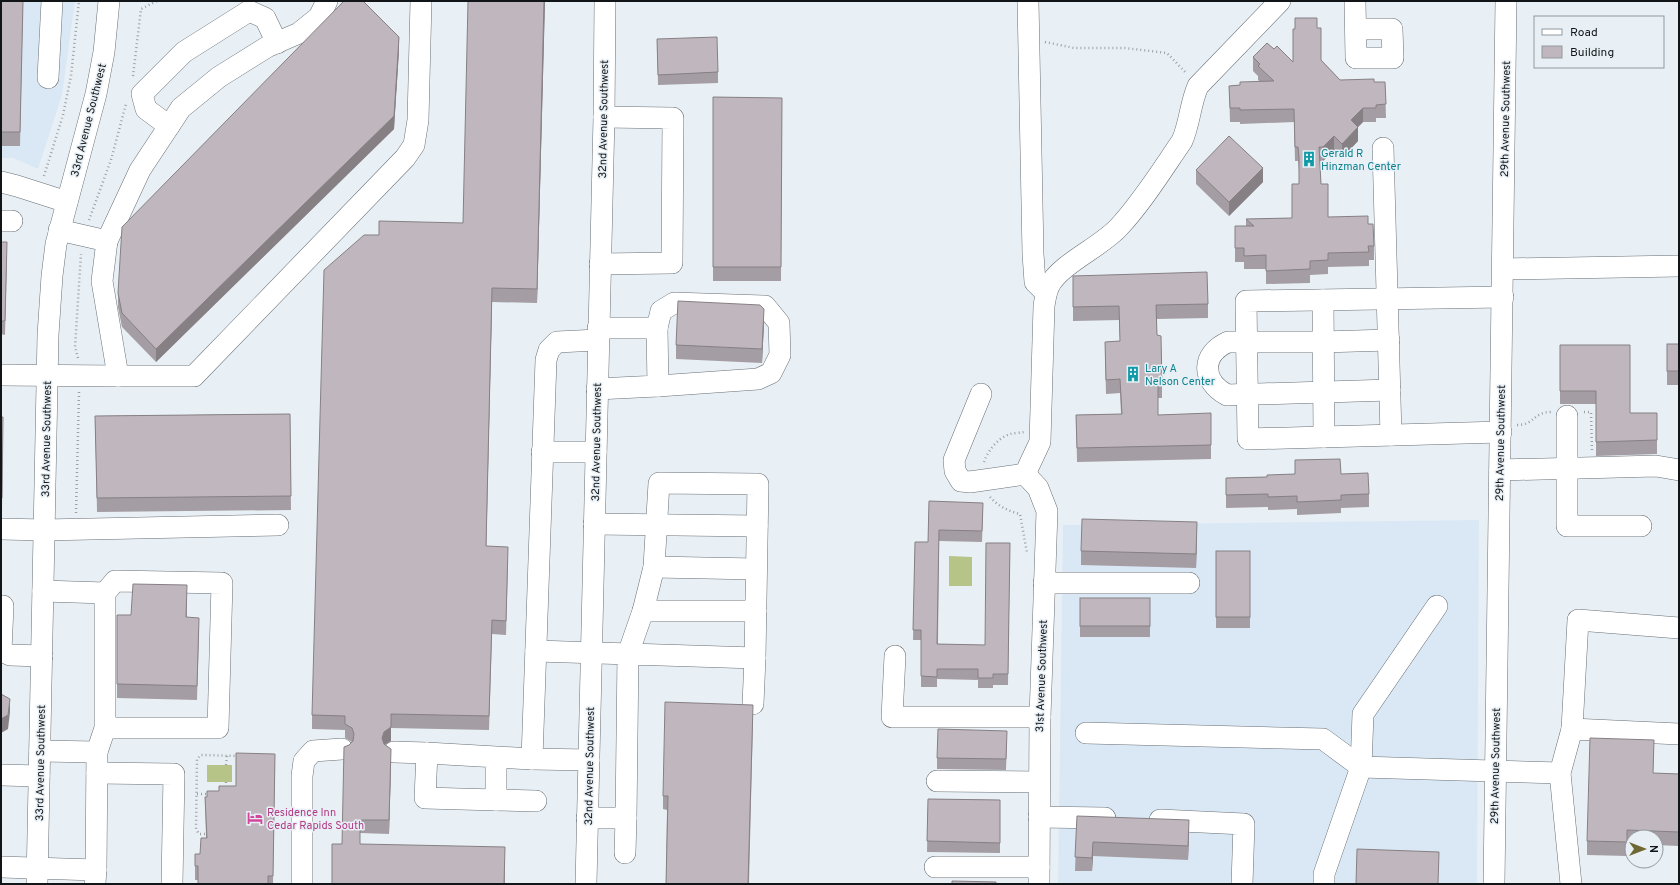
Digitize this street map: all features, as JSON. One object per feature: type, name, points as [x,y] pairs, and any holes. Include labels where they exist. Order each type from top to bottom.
[{"type":"street","points":[[48,78],[52,1]]},
{"type":"street","name":"33rd Avenue Southwest","points":[[37,876],[44,530],[52,276],[59,230],[97,88],[104,52],[109,1]]},
{"type":"street","points":[[118,376],[102,281],[107,240],[140,170],[181,108],[219,77],[267,47],[299,33],[319,17],[327,1]]},
{"type":"street","points":[[1,375],[194,376],[405,158],[414,145],[418,120],[421,1]]},
{"type":"street","name":"32nd Avenue Southwest","points":[[586,884],[604,116],[605,1]]},
{"type":"street","points":[[1028,1],[1033,254],[1035,282],[1046,293]]},
{"type":"street","points":[[981,394],[954,460],[954,471],[961,481],[970,482],[1024,474],[1040,442],[1044,306],[1046,293],[1050,284],[1070,265],[1110,237],[1135,208],[1182,141],[1187,130],[1191,104],[1198,86],[1280,1]]},
{"type":"street","points":[[1355,1],[1356,29]]},
{"type":"street","name":"29th Avenue Southwest","points":[[1494,884],[1506,1]]},
{"type":"street","points":[[169,126],[146,109],[142,94],[184,52],[249,11],[266,18],[277,43]]},
{"type":"street","points":[[600,264],[672,263],[673,118],[604,116]]},
{"type":"street","points":[[1383,148],[1391,435]]},
{"type":"street","points":[[1,182],[67,202]]},
{"type":"street","points":[[59,230],[107,240]]},
{"type":"street","points":[[1503,269],[1679,266]]},
{"type":"street","points":[[1500,432],[1248,439],[1246,301],[1503,298]]},
{"type":"street","points":[[1323,300],[1324,437]]},
{"type":"street","points":[[597,389],[658,386],[758,379],[771,373],[780,355],[779,323],[765,306],[674,303],[661,311],[657,328],[658,386]]},
{"type":"street","points":[[532,759],[546,360],[549,350],[557,342],[598,334],[657,328]]},
{"type":"street","points":[[1389,340],[1323,342],[1233,341],[1220,345],[1214,351],[1208,368],[1212,384],[1218,391],[1227,396],[1248,394],[1390,390]]},
{"type":"street","points":[[1567,416],[1567,526],[1641,526]]},
{"type":"street","points":[[542,452],[596,452]]},
{"type":"street","points":[[1500,470],[1656,466],[1679,470]]},
{"type":"street","name":"31st Avenue Southwest","points":[[1024,474],[1038,488],[1047,511],[1040,716],[1039,875]]},
{"type":"street","points":[[625,854],[628,654],[643,611],[654,567],[659,483],[758,484],[753,704]]},
{"type":"street","points":[[594,524],[757,526]]},
{"type":"street","points":[[1,529],[44,530],[278,525]]},
{"type":"street","points":[[654,567],[756,569]]},
{"type":"street","points":[[1,866],[37,876],[95,877],[97,752],[105,728],[105,593],[115,580],[222,583],[218,728],[105,728]]},
{"type":"street","points":[[1044,583],[1189,583]]},
{"type":"street","points":[[43,591],[105,593]]},
{"type":"street","points":[[1,606],[1,651],[10,655],[42,656]]},
{"type":"street","points":[[1324,884],[1324,874],[1361,767],[1363,714],[1437,606]]},
{"type":"street","points":[[643,611],[756,612]]},
{"type":"street","points":[[1571,884],[1560,773],[1572,728],[1578,620],[1679,628]]},
{"type":"street","points":[[536,651],[591,654],[755,658]]},
{"type":"street","points":[[895,656],[892,717],[1040,716]]},
{"type":"street","points":[[1572,728],[1679,734]]},
{"type":"street","points":[[1086,733],[1323,739],[1361,767],[1560,773]]},
{"type":"street","points":[[302,884],[302,776],[304,761],[313,751],[342,749]]},
{"type":"street","points":[[40,751],[97,752]]},
{"type":"street","points":[[394,752],[532,759],[589,760]]},
{"type":"street","points":[[427,753],[425,798],[536,801]]},
{"type":"street","points":[[496,757],[496,800]]},
{"type":"street","points":[[97,773],[174,774],[172,884]]},
{"type":"street","points":[[1,775],[39,776]]},
{"type":"street","points":[[937,781],[1039,782]]},
{"type":"street","points":[[1039,817],[1134,819],[1244,824],[1242,884]]},
{"type":"street","points":[[587,818],[626,818]]},
{"type":"street","points":[[935,867],[1039,875]]},
{"type":"path","points":[[39,193],[63,115],[70,76],[79,1]]},
{"type":"path","points":[[1028,37],[1074,48],[1125,48],[1167,53],[1198,86]]},
{"type":"path","points":[[1027,553],[1020,514],[1012,512],[997,504],[988,495],[981,468],[987,454],[997,442],[1010,434],[1030,431]]},
{"type":"path","points":[[215,834],[201,834],[197,831],[198,759],[201,755],[246,756]]},
{"type":"path","points":[[226,765],[227,756]]},
{"type":"path","points":[[226,782],[226,794]]},
{"type":"path","points":[[197,794],[212,794]]},
{"type":"shaded area","points":[[1,1],[75,1],[62,95],[38,169],[13,158],[1,158]]},
{"type":"shaded area","points":[[1479,520],[1477,884],[1058,884],[1063,525]]},
{"type":"green space","points":[[949,556],[972,557],[972,586],[949,586]]},
{"type":"green space","points":[[207,765],[232,765],[232,782],[207,782]]},
{"type":"building","points":[[1,1],[23,1],[20,132],[1,132]]},
{"type":"building","points":[[344,1],[363,1],[399,37],[394,116],[156,349],[122,313],[118,293],[122,227]]},
{"type":"building","points":[[468,1],[544,1],[537,289],[492,288],[486,546],[508,547],[506,621],[492,620],[489,716],[391,714],[391,727],[384,732],[382,738],[384,744],[391,749],[389,820],[360,820],[360,844],[505,847],[504,884],[332,884],[332,844],[342,844],[344,747],[353,741],[354,734],[352,728],[345,724],[345,716],[312,715],[324,270],[364,235],[379,235],[379,221],[463,223]]},
{"type":"building","name":"Gerald R Hinzman Center","points":[[1295,18],[1317,18],[1317,28],[1321,28],[1321,60],[1340,80],[1374,79],[1374,82],[1385,82],[1386,104],[1376,105],[1376,108],[1363,108],[1351,120],[1358,127],[1342,144],[1334,136],[1323,147],[1319,147],[1321,184],[1328,184],[1328,217],[1368,216],[1368,224],[1373,224],[1374,246],[1368,246],[1369,252],[1328,253],[1328,260],[1310,261],[1310,269],[1266,271],[1266,255],[1244,256],[1244,248],[1235,248],[1235,226],[1254,226],[1246,219],[1292,218],[1292,184],[1299,184],[1299,157],[1298,147],[1295,147],[1294,109],[1240,110],[1240,108],[1230,108],[1229,86],[1240,85],[1240,82],[1274,81],[1258,66],[1260,64],[1253,57],[1267,43],[1274,49],[1277,46],[1293,62],[1293,29],[1295,29]]},
{"type":"building","points":[[717,37],[718,72],[658,75],[657,39]]},
{"type":"building","points":[[713,97],[782,98],[781,267],[713,267]]},
{"type":"building","points":[[1229,136],[1263,168],[1229,202],[1196,170]]},
{"type":"building","points":[[1,242],[7,242],[5,321],[1,321]]},
{"type":"building","name":"Lary A Nelson Center","points":[[1207,272],[1208,304],[1156,305],[1157,335],[1161,336],[1162,384],[1158,384],[1158,415],[1211,413],[1211,445],[1077,448],[1076,415],[1122,414],[1120,379],[1106,380],[1105,342],[1120,341],[1119,306],[1073,307],[1073,276]]},
{"type":"building","points":[[678,301],[760,305],[764,309],[762,349],[676,345]]},
{"type":"building","points":[[1667,344],[1679,344],[1679,371],[1667,371]]},
{"type":"building","points":[[1560,345],[1630,345],[1630,413],[1657,413],[1657,440],[1596,442],[1596,391],[1560,391]]},
{"type":"building","points":[[290,414],[291,496],[97,498],[95,416]]},
{"type":"building","points":[[1,417],[3,417],[2,498],[1,498]]},
{"type":"building","points":[[1340,459],[1341,474],[1368,473],[1369,494],[1341,495],[1341,500],[1297,502],[1297,496],[1268,497],[1268,494],[1226,495],[1226,478],[1267,477],[1267,475],[1295,474],[1295,460]]},
{"type":"building","points":[[929,501],[983,503],[982,531],[939,530],[937,644],[985,645],[986,543],[1010,543],[1008,674],[993,674],[993,678],[978,678],[978,669],[937,669],[937,677],[921,676],[921,630],[913,630],[915,542],[928,542]]},
{"type":"building","points":[[1082,519],[1197,522],[1196,554],[1081,551]]},
{"type":"building","points":[[1216,551],[1250,551],[1250,617],[1216,617]]},
{"type":"building","points":[[133,584],[187,585],[186,617],[199,618],[197,686],[117,684],[117,615],[131,615]]},
{"type":"building","points":[[1080,598],[1150,598],[1150,626],[1080,626]]},
{"type":"building","points":[[1,694],[10,699],[8,715],[1,719]]},
{"type":"building","points":[[665,702],[753,705],[748,884],[666,884],[668,796],[663,796]]},
{"type":"building","points":[[938,729],[1007,731],[1006,759],[937,758]]},
{"type":"building","points":[[1590,738],[1654,740],[1653,773],[1679,774],[1679,832],[1664,831],[1664,829],[1624,829],[1624,842],[1587,841]]},
{"type":"building","name":"Residence Inn Cedar Rapids South","points":[[236,753],[275,754],[273,876],[268,876],[268,884],[198,884],[198,866],[195,866],[195,854],[200,854],[201,838],[207,838],[205,797],[207,797],[207,791],[219,791],[219,786],[236,786]]},
{"type":"building","points":[[928,799],[1000,800],[1000,843],[927,841]]},
{"type":"building","points":[[1077,816],[1189,820],[1188,846],[1093,842],[1092,858],[1075,857]]},
{"type":"building","points":[[1357,849],[1439,852],[1438,884],[1356,884]]},
{"type":"building","points":[[952,881],[996,882],[996,884],[952,884]]},
{"type":"place","name":"Gerald R Hinzman Center","points":[[1309,159]]},
{"type":"place","name":"Lary A Nelson Center","points":[[1133,374]]},
{"type":"place","name":"Residence Inn Cedar Rapids South","points":[[255,818]]}]
